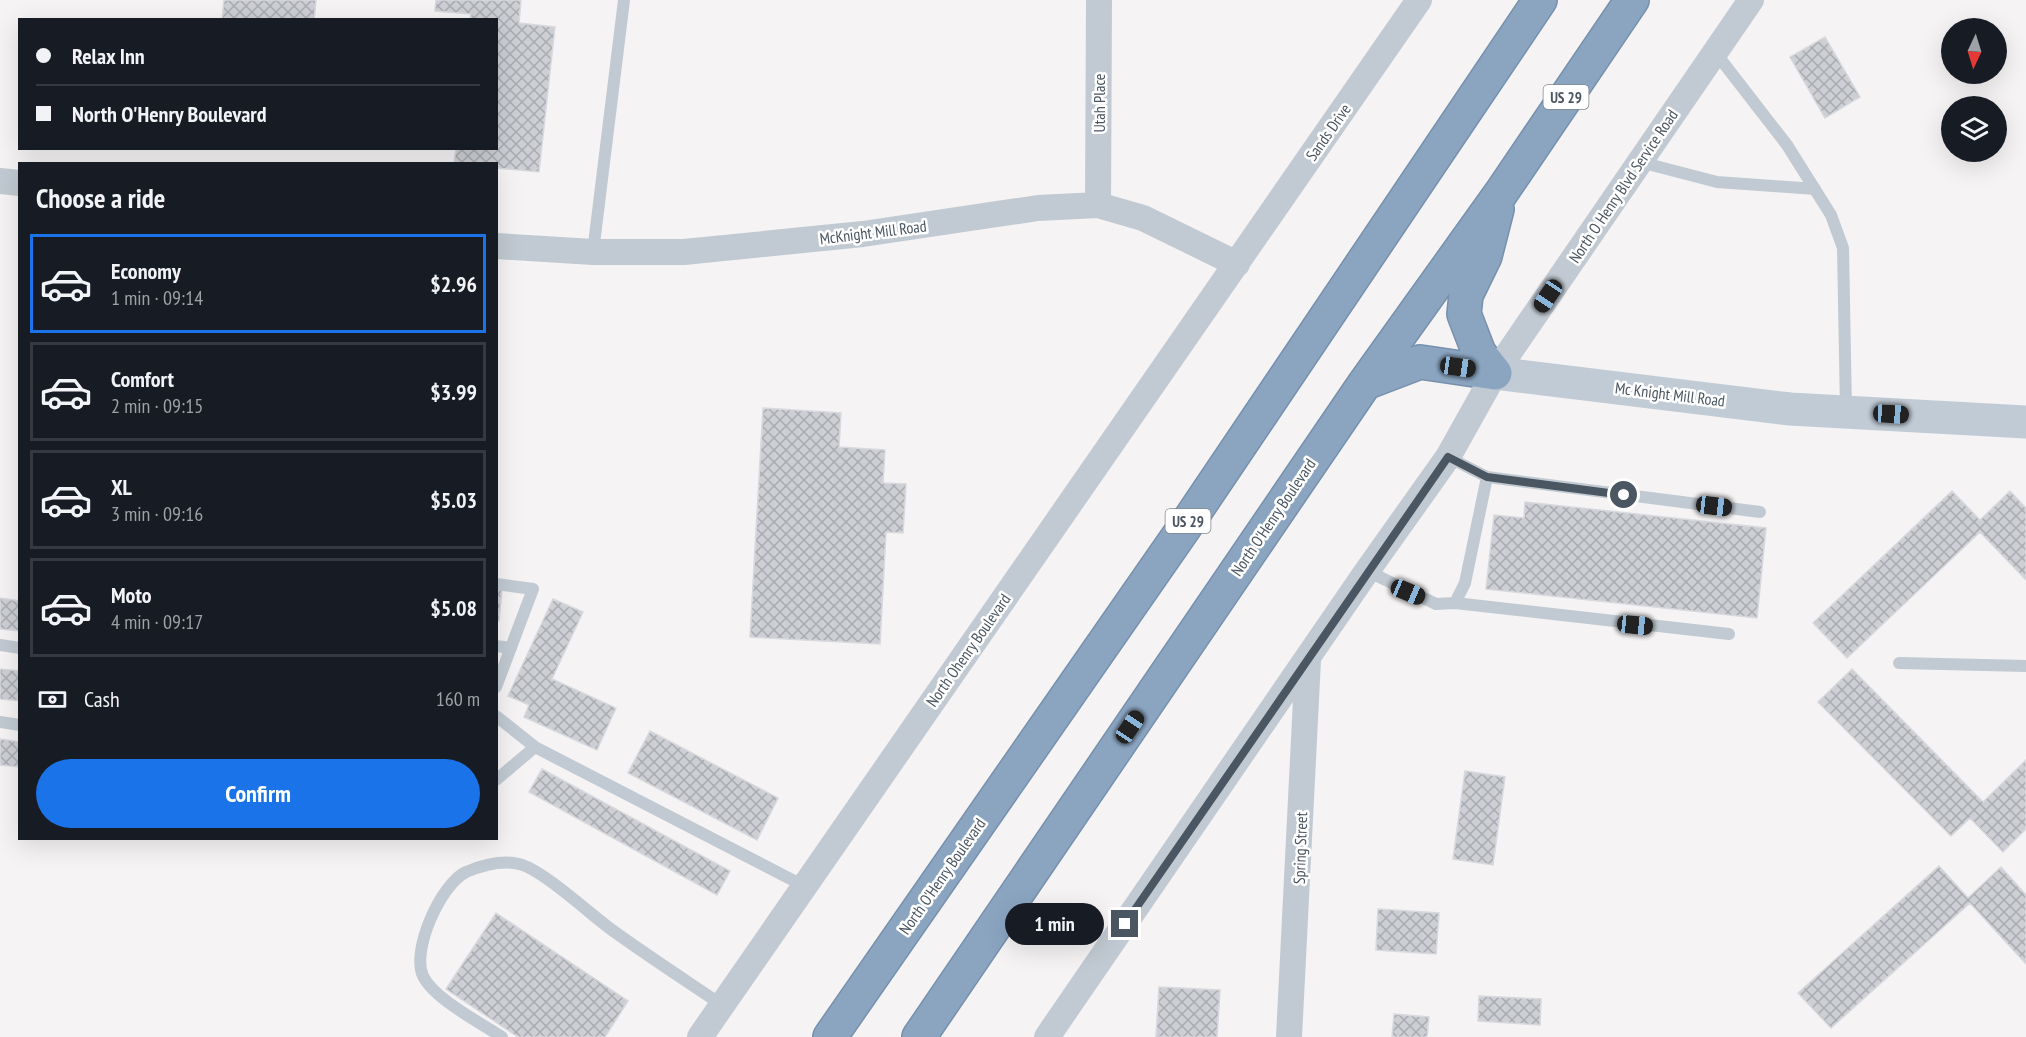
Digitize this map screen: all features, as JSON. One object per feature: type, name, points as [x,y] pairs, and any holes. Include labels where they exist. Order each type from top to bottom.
[{"type":"highway","name":"North O'Henry Boulevard","points":[[830,1037],[1177,537],[1540,0]]},
{"type":"highway","name":"North O'Henry Boulevard","points":[[919,1037],[1365,383],[1501,193],[1632,0]]},
{"type":"highway","points":[[1495,373],[1479,353],[1464,314],[1466,295],[1485,256],[1501,193]]},
{"type":"highway","points":[[1365,383],[1420,362],[1495,373]]},
{"type":"street","name":"Utah Place","points":[[1098,205],[1099,0]]},
{"type":"street","name":"Sands Drive","points":[[1237,264],[1419,0]]},
{"type":"street","name":"North O Henry Blvd Service Road","points":[[1495,373],[1750,0]]},
{"type":"street","points":[[0,181],[18,183]]},
{"type":"street","name":"McKnight Mill Road","points":[[498,246],[593,252],[684,252],[863,234],[1038,208],[1098,205],[1143,218],[1237,264]]},
{"type":"street","name":"North Ohenry Boulevard","points":[[699,1037],[1237,264]]},
{"type":"street","name":"Mc Knight Mill Road","points":[[1495,373],[1790,409],[1846,412]]},
{"type":"street","points":[[1047,1037],[1448,457],[1495,373]]},
{"type":"street","points":[[1846,412],[2026,422]]},
{"type":"street","name":"Spring Street","points":[[1289,1037],[1308,659]]},
{"type":"lane","points":[[593,252],[624,0]]},
{"type":"lane","points":[[1715,52],[1787,145],[1832,215],[1843,248],[1846,412]]},
{"type":"lane","points":[[1640,162],[1717,182],[1815,189]]},
{"type":"lane","points":[[1448,457],[1487,477],[1760,512]]},
{"type":"lane","points":[[1455,603],[1465,583],[1487,477]]},
{"type":"lane","points":[[1367,571],[1436,604],[1455,603],[1729,634]]},
{"type":"lane","points":[[498,584],[533,589],[498,682]]},
{"type":"lane","points":[[0,645],[18,648]]},
{"type":"lane","points":[[498,646],[511,648]]},
{"type":"lane","points":[[1899,663],[2026,666]]},
{"type":"lane","points":[[498,718],[535,747],[804,886]]},
{"type":"lane","points":[[0,722],[18,724]]},
{"type":"lane","points":[[498,778],[535,747]]},
{"type":"lane","points":[[502,1037],[441,996],[424,978],[419,964],[422,941],[441,899],[464,873],[501,862],[522,865],[722,1005]]},
{"type":"building","points":[[224,0],[316,0],[314,18],[222,18]]},
{"type":"building","points":[[436,0],[521,0],[519,23],[555,27],[539,172],[498,168],[498,162],[454,162],[456,150],[498,150],[498,18],[470,18],[471,14],[435,11]]},
{"type":"building","points":[[1825,37],[1860,97],[1825,118],[1790,57]]},
{"type":"building","points":[[763,408],[841,413],[839,447],[885,450],[883,483],[906,484],[903,533],[886,532],[880,644],[750,637]]},
{"type":"building","points":[[1952,491],[1980,520],[2010,491],[2026,508],[2026,580],[1980,532],[1847,658],[1813,623]]},
{"type":"building","points":[[1525,502],[1766,528],[1757,618],[1486,589],[1494,515],[1524,518]]},
{"type":"building","points":[[498,589],[502,589],[499,621]]},
{"type":"building","points":[[0,598],[18,601],[18,631],[0,629]]},
{"type":"building","points":[[553,599],[583,612],[552,679],[616,708],[597,750],[524,717],[529,705],[508,696]]},
{"type":"building","points":[[0,669],[18,671],[18,701],[0,699]]},
{"type":"building","points":[[1852,669],[1983,802],[2026,760],[2026,829],[2003,852],[1970,818],[1951,836],[1818,702]]},
{"type":"building","points":[[650,731],[778,798],[757,840],[628,773]]},
{"type":"building","points":[[0,739],[18,742],[18,767],[0,765]]},
{"type":"building","points":[[542,769],[730,871],[717,895],[529,792]]},
{"type":"building","points":[[1465,771],[1505,777],[1493,865],[1453,859]]},
{"type":"building","points":[[1939,866],[1968,898],[2001,867],[2026,895],[2026,964],[1970,903],[1831,1028],[1798,993]]},
{"type":"building","points":[[1378,909],[1439,913],[1436,954],[1376,950]]},
{"type":"building","points":[[496,913],[628,1001],[605,1037],[518,1037],[446,989]]},
{"type":"building","points":[[1159,987],[1220,990],[1217,1037],[1156,1037]]},
{"type":"building","points":[[1479,996],[1541,999],[1540,1025],[1478,1021]]},
{"type":"building","points":[[1394,1014],[1429,1017],[1427,1037],[1392,1037]]},
{"type":"route","points":[[1125,924],[1448,457],[1487,477],[1624,495]]}]
